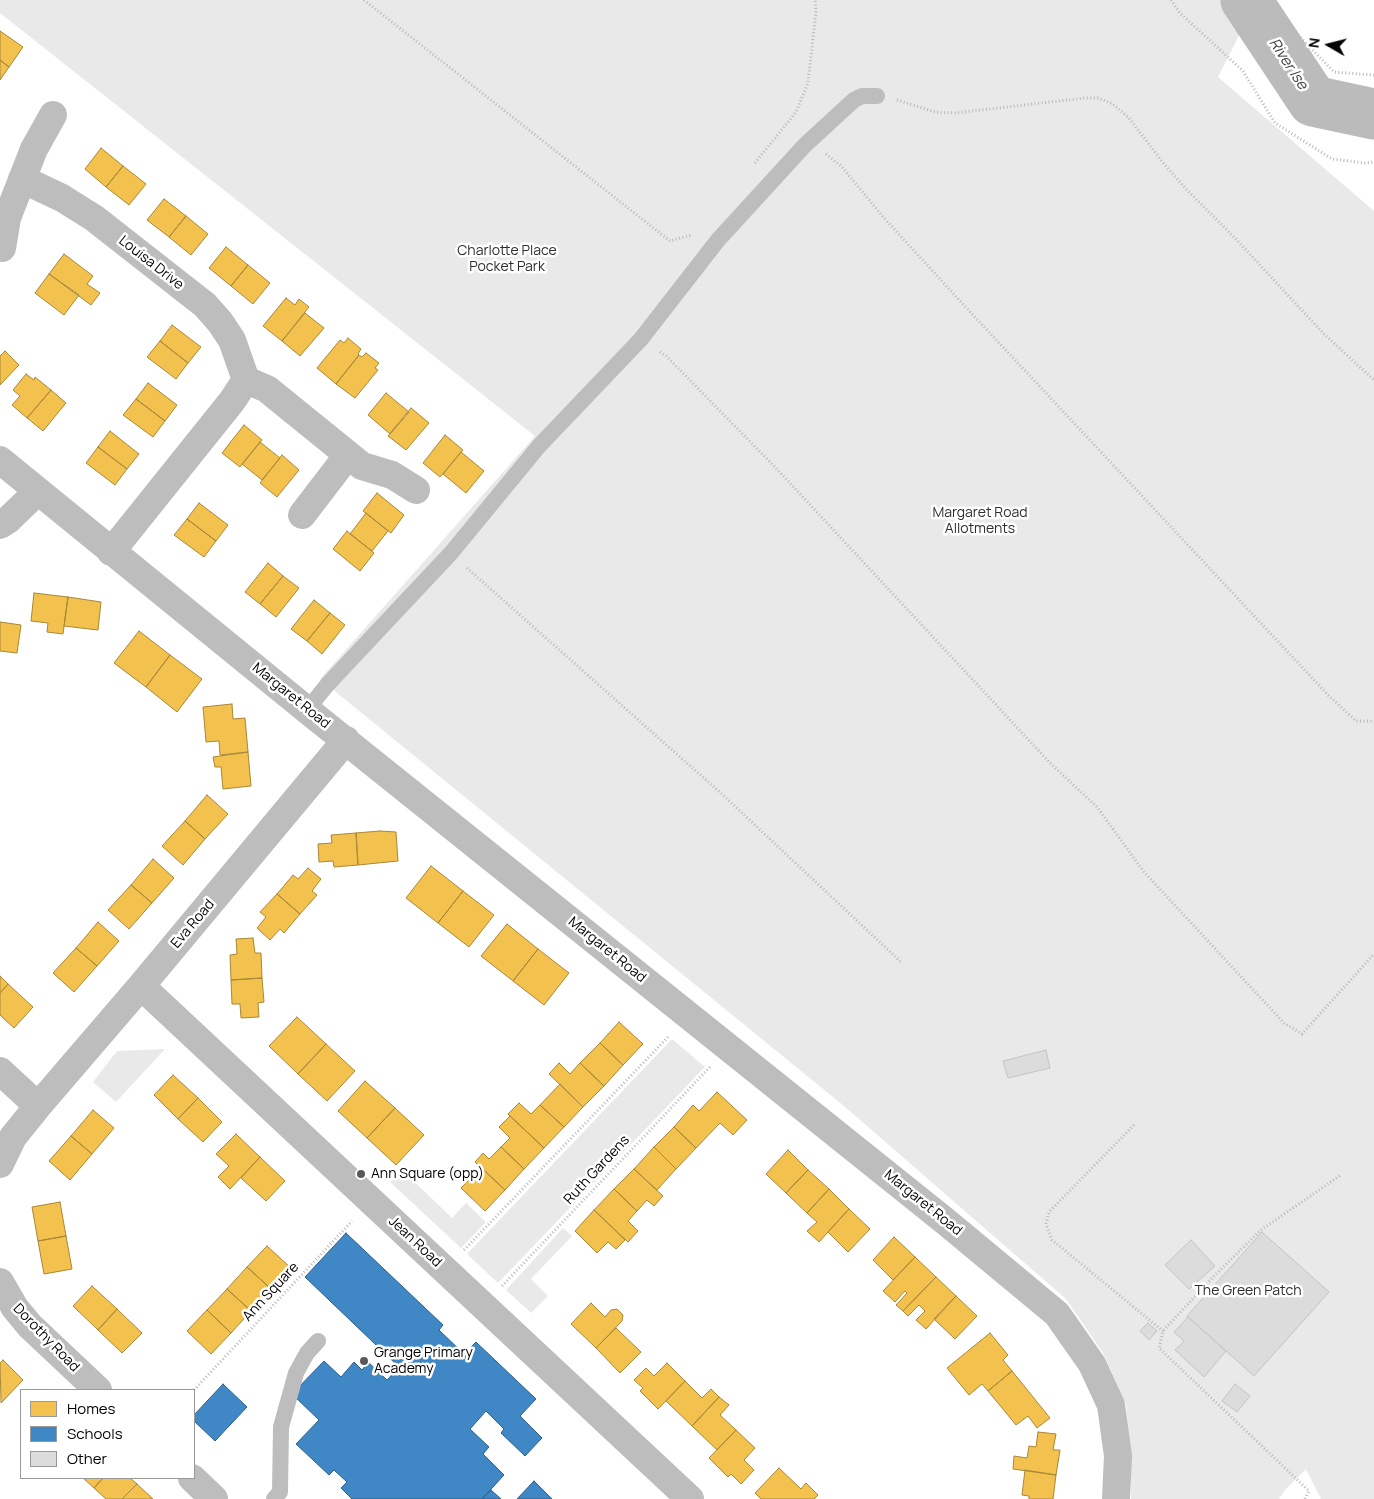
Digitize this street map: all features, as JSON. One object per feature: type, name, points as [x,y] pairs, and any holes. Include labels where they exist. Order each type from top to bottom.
[{"type":"street","points":[[2,248],[7,218],[34,149],[53,115]]},
{"type":"street","name":"Louisa Drive","points":[[22,179],[62,198],[94,218],[205,305],[232,340],[246,380]]},
{"type":"street","points":[[111,552],[232,401],[246,380],[267,389],[362,466],[392,475],[416,490]]},
{"type":"street","points":[[302,514],[348,454]]},
{"type":"street","name":"Margaret Road","points":[[0,460],[111,552],[980,1250],[1057,1314],[1092,1364],[1111,1405],[1118,1456],[1116,1499]]},
{"type":"street","points":[[0,525],[8,520],[37,492]]},
{"type":"street","name":"Eva Road","points":[[38,1106],[141,986],[346,740]]},
{"type":"street","name":"Jean Road","points":[[141,986],[690,1499]]},
{"type":"street","points":[[0,1071],[38,1106],[13,1137],[0,1164]]},
{"type":"street","name":"Dorothy Road","points":[[0,1282],[15,1308],[25,1320],[97,1389]]},
{"type":"street","points":[[193,1479],[214,1499]]},
{"type":"lane","points":[[307,710],[327,685],[451,553],[539,446],[641,339],[718,240],[805,145],[854,100],[862,96],[877,96]]},
{"type":"lane","points":[[274,1499],[280,1492],[281,1427],[296,1374],[307,1352],[318,1341]]},
{"type":"path","points":[[364,0],[670,241],[697,234]]},
{"type":"path","points":[[750,169],[796,112],[808,83],[816,11],[815,0]]},
{"type":"path","points":[[1171,0],[1180,13],[1243,71],[1275,123],[1332,159],[1365,163],[1374,162]]},
{"type":"path","points":[[1269,0],[1288,25],[1334,72],[1374,75]]},
{"type":"path","points":[[877,96],[935,112],[955,113],[1085,98],[1098,98],[1113,104],[1130,118],[1164,164],[1186,189],[1323,333],[1374,380]]},
{"type":"path","points":[[805,145],[823,152],[842,167],[884,218],[966,308],[1328,695],[1356,721],[1374,721]]},
{"type":"path","points":[[641,339],[666,356],[774,466],[1051,764],[1097,807],[1144,872],[1284,1023],[1302,1034],[1374,954]]},
{"type":"path","points":[[451,553],[724,796],[901,962]]},
{"type":"path","points":[[460,1254],[672,1032]]},
{"type":"path","name":"Ruth Gardens","points":[[499,1290],[712,1064]]},
{"type":"path","points":[[1134,1125],[1049,1212],[1046,1224],[1052,1240],[1163,1331]]},
{"type":"path","points":[[1305,1499],[1309,1491],[1159,1348],[1163,1331],[1214,1276],[1261,1230],[1341,1175]]},
{"type":"path","name":"Ann Square","points":[[195,1389],[356,1217]]},
{"type":"green space","name":"Margaret Road Allotments","points":[[0,0],[1257,0],[1218,77],[1374,211],[1374,1499],[1321,1499],[1306,1469],[1285,1490],[1279,1499],[1131,1499],[1131,1457],[1126,1404],[1103,1353],[1066,1299],[844,1106],[320,679],[535,436],[0,13]]},
{"type":"green space","points":[[672,1039],[705,1067],[498,1283],[467,1254]]},
{"type":"green space","points":[[165,1049],[116,1102],[93,1082],[117,1051]]},
{"type":"green space","points":[[402,1170],[452,1218],[466,1203],[486,1222],[461,1248],[390,1182]]},
{"type":"green space","points":[[563,1228],[572,1236],[531,1279],[548,1296],[531,1313],[506,1290]]},
{"type":"building: Homes","points":[[0,31],[23,47],[9,67],[0,60]]},
{"type":"building: Homes","points":[[0,60],[9,67],[0,80]]},
{"type":"building: Homes","points":[[101,148],[123,166],[106,187],[85,169]]},
{"type":"building: Homes","points":[[123,166],[146,184],[129,205],[106,187]]},
{"type":"building: Homes","points":[[164,199],[186,216],[169,237],[147,220]]},
{"type":"building: Homes","points":[[186,216],[208,234],[191,255],[169,237]]},
{"type":"building: Homes","points":[[226,247],[248,265],[231,286],[209,268]]},
{"type":"building: Homes","points":[[64,254],[93,276],[87,284],[100,293],[91,305],[49,274]]},
{"type":"building: Homes","points":[[248,265],[270,283],[253,304],[231,286]]},
{"type":"building: Homes","points":[[49,274],[79,295],[64,315],[35,293]]},
{"type":"building: Homes","points":[[286,298],[295,305],[299,299],[309,307],[282,341],[263,326]]},
{"type":"building: Homes","points":[[305,313],[324,328],[300,356],[282,341]]},
{"type":"building: Homes","points":[[172,325],[201,347],[188,363],[160,341]]},
{"type":"building: Homes","points":[[348,338],[361,349],[359,355],[336,384],[317,368],[340,340],[344,343]]},
{"type":"building: Homes","points":[[160,341],[188,363],[176,379],[147,357]]},
{"type":"building: Homes","points":[[5,351],[19,365],[0,385],[0,356]]},
{"type":"building: Homes","points":[[366,353],[379,363],[375,368],[378,370],[355,398],[336,384],[359,355],[362,357]]},
{"type":"building: Homes","points":[[26,374],[34,380],[35,377],[51,390],[27,418],[12,405],[20,396],[13,390]]},
{"type":"building: Homes","points":[[148,383],[177,405],[165,421],[136,399]]},
{"type":"building: Homes","points":[[51,390],[66,403],[43,431],[27,418]]},
{"type":"building: Homes","points":[[386,393],[409,412],[390,434],[368,415]]},
{"type":"building: Homes","points":[[136,399],[165,421],[153,437],[123,415]]},
{"type":"building: Homes","points":[[411,408],[429,423],[406,450],[388,436]]},
{"type":"building: Homes","points":[[244,425],[262,440],[240,467],[222,453]]},
{"type":"building: Homes","points":[[110,431],[139,454],[127,469],[98,447]]},
{"type":"building: Homes","points":[[445,435],[463,450],[440,477],[423,463]]},
{"type":"building: Homes","points":[[260,442],[280,458],[262,480],[242,464]]},
{"type":"building: Homes","points":[[98,447],[127,469],[115,485],[86,463]]},
{"type":"building: Homes","points":[[461,452],[484,471],[466,493],[443,474]]},
{"type":"building: Homes","points":[[282,455],[299,470],[277,497],[260,483]]},
{"type":"building: Homes","points":[[377,493],[404,515],[391,533],[363,511]]},
{"type":"building: Homes","points":[[199,503],[228,525],[216,541],[187,519]]},
{"type":"building: Homes","points":[[366,513],[388,531],[372,551],[350,534]]},
{"type":"building: Homes","points":[[187,519],[216,541],[204,557],[174,535]]},
{"type":"building: Homes","points":[[347,531],[374,553],[360,571],[333,549]]},
{"type":"building: Homes","points":[[268,563],[283,576],[260,604],[245,592]]},
{"type":"building: Homes","points":[[283,576],[299,588],[276,617],[260,604]]},
{"type":"building: Homes","points":[[34,593],[68,597],[63,634],[47,632],[48,623],[31,621]]},
{"type":"building: Homes","points":[[68,597],[101,602],[98,630],[64,626]]},
{"type":"building: Homes","points":[[314,600],[330,613],[307,641],[291,629]]},
{"type":"building: Homes","points":[[330,613],[345,625],[322,654],[307,641]]},
{"type":"building: Homes","points":[[0,622],[21,625],[17,653],[0,651]]},
{"type":"building: Homes","points":[[139,631],[170,655],[146,687],[114,663]]},
{"type":"building: Homes","points":[[170,655],[202,679],[177,712],[146,687]]},
{"type":"building: Homes","points":[[232,704],[233,719],[245,718],[248,752],[220,755],[219,741],[206,742],[203,707]]},
{"type":"building: Homes","points":[[248,752],[251,786],[223,789],[221,767],[215,767],[213,757]]},
{"type":"building: Homes","points":[[207,795],[228,814],[205,839],[185,821]]},
{"type":"building: Homes","points":[[185,821],[205,839],[183,865],[162,846]]},
{"type":"building: Homes","points":[[396,832],[398,861],[358,865],[356,833]]},
{"type":"building: Homes","points":[[356,833],[358,865],[334,867],[333,861],[319,862],[318,844],[332,843],[331,835]]},
{"type":"building: Homes","points":[[153,859],[174,878],[152,903],[131,885]]},
{"type":"building: Homes","points":[[431,866],[463,891],[438,923],[406,898]]},
{"type":"building: Homes","points":[[308,868],[321,879],[312,891],[317,895],[300,914],[277,894],[293,875],[298,879]]},
{"type":"building: Homes","points":[[131,885],[152,903],[129,929],[108,910]]},
{"type":"building: Homes","points":[[463,891],[494,915],[469,947],[438,923]]},
{"type":"building: Homes","points":[[277,894],[300,914],[284,933],[280,929],[270,940],[257,928],[266,917],[260,912]]},
{"type":"building: Homes","points":[[98,922],[119,941],[97,966],[76,948]]},
{"type":"building: Homes","points":[[507,924],[538,949],[513,981],[481,956]]},
{"type":"building: Homes","points":[[253,938],[255,953],[261,953],[262,978],[231,980],[230,955],[237,954],[236,939]]},
{"type":"building: Homes","points":[[76,948],[97,966],[74,992],[53,973]]},
{"type":"building: Homes","points":[[538,949],[569,973],[544,1005],[513,981]]},
{"type":"building: Homes","points":[[0,976],[8,984],[0,993]]},
{"type":"building: Homes","points":[[262,978],[264,1002],[258,1003],[259,1017],[241,1018],[240,1004],[232,1004],[231,980]]},
{"type":"building: Homes","points":[[8,984],[33,1007],[14,1028],[0,1015],[0,993]]},
{"type":"building: Homes","points":[[297,1017],[326,1044],[298,1074],[269,1046]]},
{"type":"building: Homes","points":[[619,1022],[643,1044],[623,1065],[600,1043]]},
{"type":"building: Homes","points":[[600,1043],[623,1065],[604,1086],[580,1063]]},
{"type":"building: Homes","points":[[326,1044],[355,1071],[327,1101],[298,1074]]},
{"type":"building: Homes","points":[[559,1063],[570,1074],[580,1063],[604,1086],[583,1107],[549,1074]]},
{"type":"building: Homes","points":[[173,1075],[198,1098],[178,1119],[154,1095]]},
{"type":"building: Homes","points":[[365,1081],[395,1108],[367,1138],[338,1111]]},
{"type":"building: Homes","points":[[560,1084],[583,1107],[564,1127],[540,1105]]},
{"type":"building: Homes","points":[[717,1092],[747,1120],[733,1135],[720,1123],[696,1148],[674,1127],[693,1105],[699,1111]]},
{"type":"building: Homes","points":[[198,1098],[222,1122],[203,1142],[178,1119]]},
{"type":"building: Homes","points":[[519,1103],[531,1114],[540,1105],[564,1127],[544,1148],[508,1114]]},
{"type":"building: Homes","points":[[395,1108],[424,1135],[396,1165],[367,1138]]},
{"type":"building: Homes","points":[[93,1110],[114,1128],[92,1154],[71,1136]]},
{"type":"building: Homes","points":[[510,1116],[544,1148],[524,1169],[501,1147],[510,1138],[499,1127]]},
{"type":"building: Homes","points":[[674,1127],[696,1148],[676,1169],[654,1147]]},
{"type":"building: Homes","points":[[236,1134],[260,1157],[230,1189],[218,1177],[229,1166],[216,1154]]},
{"type":"building: Homes","points":[[71,1136],[92,1154],[70,1180],[49,1161]]},
{"type":"building: Homes","points":[[501,1147],[524,1169],[505,1190],[475,1162],[483,1153],[489,1159]]},
{"type":"building: Homes","points":[[654,1147],[676,1169],[657,1190],[634,1169]]},
{"type":"building: Homes","points":[[788,1150],[808,1170],[786,1193],[766,1174]]},
{"type":"building: Homes","points":[[260,1157],[285,1181],[266,1201],[241,1178]]},
{"type":"building: Homes","points":[[481,1167],[505,1190],[485,1211],[461,1188]]},
{"type":"building: Homes","points":[[634,1169],[663,1196],[654,1206],[647,1200],[637,1211],[614,1189]]},
{"type":"building: Homes","points":[[808,1170],[829,1189],[807,1213],[786,1193]]},
{"type":"building: Homes","points":[[614,1189],[637,1211],[628,1221],[638,1231],[628,1242],[594,1210]]},
{"type":"building: Homes","points":[[829,1189],[849,1209],[819,1242],[807,1231],[817,1222],[807,1213]]},
{"type":"building: Homes","points":[[60,1202],[66,1236],[38,1241],[32,1207]]},
{"type":"building: Homes","points":[[849,1209],[870,1229],[848,1252],[828,1232]]},
{"type":"building: Homes","points":[[594,1210],[625,1240],[616,1249],[608,1242],[597,1253],[575,1231]]},
{"type":"building: Homes","points":[[66,1236],[72,1269],[44,1274],[38,1241]]},
{"type":"building: Homes","points":[[894,1237],[915,1257],[893,1280],[873,1260]]},
{"type":"building: Homes","points":[[267,1246],[291,1268],[271,1289],[247,1267]]},
{"type":"building: Homes","points":[[915,1257],[936,1277],[903,1311],[896,1305],[907,1293],[905,1291],[895,1302],[883,1291]]},
{"type":"building: Homes","points":[[247,1267],[271,1289],[251,1311],[227,1289]]},
{"type":"building: Homes","points":[[936,1277],[956,1296],[926,1329],[916,1320],[925,1311],[919,1305],[908,1316],[903,1311]]},
{"type":"building: Homes","points":[[92,1286],[117,1309],[98,1330],[73,1306]]},
{"type":"building: Homes","points":[[227,1289],[251,1311],[231,1333],[207,1310]]},
{"type":"building: Homes","points":[[956,1296],[977,1316],[955,1339],[934,1319]]},
{"type":"building: Homes","points":[[591,1303],[605,1317],[611,1310],[617,1309],[623,1315],[622,1321],[596,1348],[571,1324]]},
{"type":"building: Homes","points":[[117,1309],[142,1333],[122,1353],[98,1330]]},
{"type":"building: Homes","points":[[207,1310],[231,1333],[211,1354],[187,1331]]},
{"type":"building: Homes","points":[[616,1328],[641,1352],[620,1373],[596,1348]]},
{"type":"building: Homes","points":[[990,1333],[1008,1355],[1003,1360],[1012,1371],[988,1391],[982,1384],[969,1395],[947,1368]]},
{"type":"building: Homes","points":[[3,1360],[23,1380],[1,1403],[0,1363]]},
{"type":"building: Homes","points":[[667,1363],[685,1381],[658,1409],[640,1391],[643,1388],[634,1380],[646,1368],[654,1376]]},
{"type":"building: Homes","points":[[1012,1371],[1050,1418],[1037,1428],[1028,1416],[1016,1425],[988,1391]]},
{"type":"building: Homes","points":[[685,1381],[702,1398],[711,1389],[719,1397],[692,1426],[666,1401]]},
{"type":"building: Homes","points":[[719,1397],[729,1405],[720,1415],[736,1430],[717,1450],[692,1426]]},
{"type":"building: Homes","points":[[736,1430],[755,1448],[744,1460],[754,1470],[741,1484],[731,1474],[728,1477],[709,1458]]},
{"type":"building: Homes","points":[[1038,1432],[1056,1434],[1053,1450],[1060,1450],[1056,1475],[1013,1469],[1014,1456],[1027,1458],[1029,1446],[1036,1447]]},
{"type":"building: Homes","points":[[779,1468],[801,1489],[806,1483],[818,1495],[814,1499],[761,1499],[755,1493]]},
{"type":"building: Homes","points":[[1025,1470],[1056,1475],[1053,1499],[1029,1499],[1029,1496],[1022,1495]]},
{"type":"building: Homes","points":[[84,1479],[102,1479],[94,1488]]},
{"type":"building: Homes","points":[[102,1479],[131,1479],[137,1484],[122,1499],[106,1499],[94,1488]]},
{"type":"building: Homes","points":[[137,1484],[153,1499],[122,1499]]},
{"type":"building: Schools","points":[[346,1233],[443,1325],[439,1330],[464,1354],[476,1342],[536,1399],[520,1416],[542,1438],[525,1456],[501,1433],[504,1429],[486,1411],[470,1429],[489,1447],[483,1454],[504,1475],[482,1499],[352,1499],[341,1488],[347,1482],[334,1470],[329,1475],[296,1444],[319,1420],[292,1394],[324,1361],[341,1377],[354,1362],[362,1370],[368,1362],[387,1380],[399,1367],[305,1277]]},
{"type":"building: Schools","points":[[223,1384],[247,1407],[215,1441],[195,1422],[195,1414]]},
{"type":"building: Schools","points":[[534,1481],[552,1499],[517,1499]]},
{"type":"building: Schools","points":[[491,1490],[501,1499],[482,1499]]},
{"type":"building: Other","points":[[1046,1050],[1050,1068],[1008,1078],[1003,1061]]},
{"type":"building: Other","points":[[1262,1232],[1329,1292],[1254,1376],[1187,1316]]},
{"type":"building: Other","points":[[1191,1240],[1215,1266],[1189,1289],[1165,1265]]},
{"type":"building: Other","points":[[1188,1317],[1226,1351],[1204,1377],[1175,1350],[1184,1341],[1174,1332]]},
{"type":"building: Other","points":[[1148,1323],[1157,1331],[1149,1340],[1140,1331]]},
{"type":"building: Other","points":[[1235,1384],[1250,1396],[1237,1412],[1222,1401]]},
{"type":"waterway","name":"River Ise","points":[[1246,0],[1313,101],[1374,114]]},
{"type":"place","name":"Ann Square (opp)","points":[[361,1174]]},
{"type":"place","name":"Grange Primary Academy","points":[[364,1361]]},
{"type":"park label","name":"Charlotte Place Pocket Park","points":[[507,260]]},
{"type":"park label","name":"The Green Patch","points":[[1248,1291]]}]
